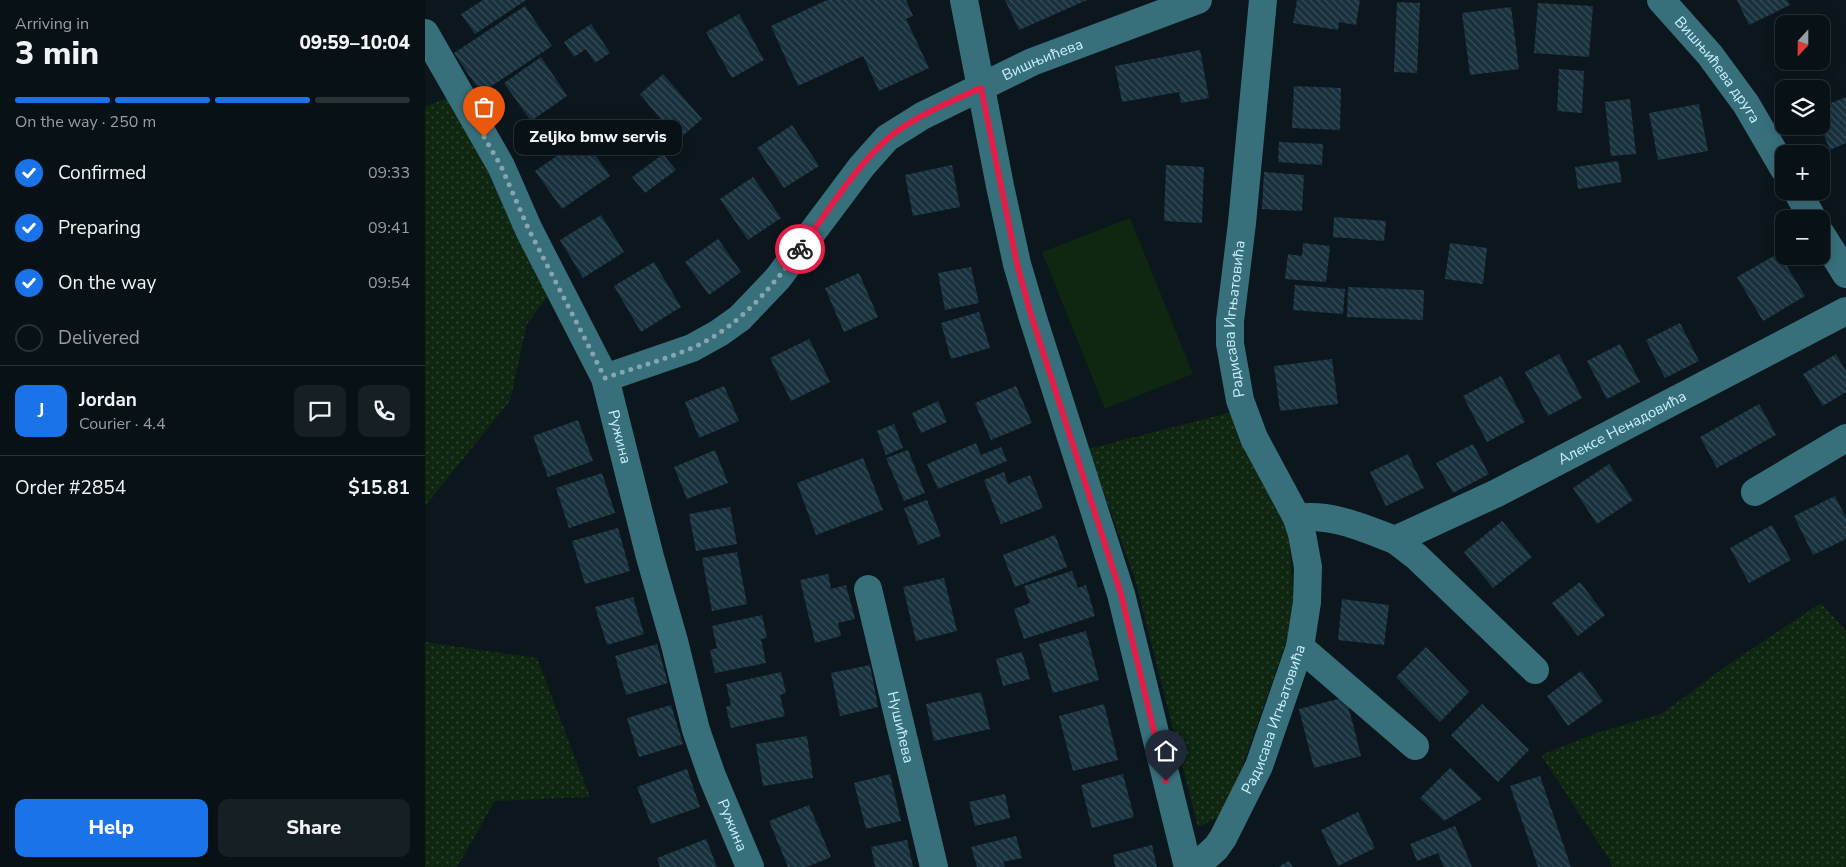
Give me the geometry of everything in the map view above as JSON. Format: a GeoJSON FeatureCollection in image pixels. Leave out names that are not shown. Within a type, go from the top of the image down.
{"type":"FeatureCollection","features":[{"type":"Feature","properties":{"kind":"street"},"geometry":{"type":"LineString","coordinates":[[964,0],[1017,264],[1031,315],[1121,594],[1188,867]]}},
{"type":"Feature","properties":{"kind":"street","name":"Вишњићева"},"geometry":{"type":"LineString","coordinates":[[605,378],[692,348],[719,333],[740,318],[778,278],[862,166],[887,138],[922,116],[1032,62],[1199,0]]}},
{"type":"Feature","properties":{"kind":"street","name":"Радисава Игњатовића"},"geometry":{"type":"LineString","coordinates":[[1195,867],[1217,848],[1259,766],[1300,647],[1307,602],[1308,567],[1297,518],[1254,438],[1240,400],[1230,344],[1230,321],[1242,223],[1263,0]]}},
{"type":"Feature","properties":{"kind":"street","name":"Вишњићева друга"},"geometry":{"type":"LineString","coordinates":[[1661,0],[1710,55],[1747,104],[1775,153]]}},
{"type":"Feature","properties":{"kind":"street","name":"Ружина"},"geometry":{"type":"LineString","coordinates":[[425,33],[501,166],[529,230],[605,378],[696,730],[722,801],[750,867]]}},
{"type":"Feature","properties":{"kind":"street","name":"Алексе Ненадовића"},"geometry":{"type":"LineString","coordinates":[[1395,540],[1497,493],[1846,311]]}},
{"type":"Feature","properties":{"kind":"street"},"geometry":{"type":"LineString","coordinates":[[1755,492],[1846,438]]}},
{"type":"Feature","properties":{"kind":"street"},"geometry":{"type":"LineString","coordinates":[[1297,518],[1313,515],[1326,517],[1395,540],[1417,557],[1535,670]]}},
{"type":"Feature","properties":{"kind":"street","name":"Нушићева"},"geometry":{"type":"LineString","coordinates":[[869,589],[934,867]]}},
{"type":"Feature","properties":{"kind":"street"},"geometry":{"type":"LineString","coordinates":[[1300,647],[1415,746]]}},
{"type":"Feature","properties":{"kind":"green space"},"geometry":{"type":"Polygon","coordinates":[[[458,93],[557,284],[527,324],[510,401],[425,506],[425,107],[458,93]]]}},
{"type":"Feature","properties":{"kind":"green space"},"geometry":{"type":"Polygon","coordinates":[[[1130,218],[1193,374],[1105,409],[1042,252],[1130,218]]]}},
{"type":"Feature","properties":{"kind":"green space"},"geometry":{"type":"Polygon","coordinates":[[[1232,412],[1284,521],[1290,543],[1293,602],[1287,640],[1226,813],[1198,827],[1135,579],[1088,449],[1232,412]]]}},
{"type":"Feature","properties":{"kind":"green space"},"geometry":{"type":"Polygon","coordinates":[[[1821,603],[1846,631],[1846,867],[1612,867],[1609,859],[1541,755],[1599,732],[1661,714],[1729,664],[1821,603]]]}},
{"type":"Feature","properties":{"kind":"green space"},"geometry":{"type":"Polygon","coordinates":[[[425,642],[537,658],[590,797],[495,801],[457,867],[425,867],[425,642]]]}},
{"type":"Feature","properties":{"kind":"building"},"geometry":{"type":"Polygon","coordinates":[[[483,0],[526,0],[475,34],[461,14],[483,0]]]}},
{"type":"Feature","properties":{"kind":"building"},"geometry":{"type":"Polygon","coordinates":[[[827,0],[906,0],[913,16],[906,19],[929,68],[879,91],[863,56],[798,86],[771,26],[827,0]]]}},
{"type":"Feature","properties":{"kind":"building"},"geometry":{"type":"Polygon","coordinates":[[[1005,0],[1087,0],[1019,30],[1005,0]]]}},
{"type":"Feature","properties":{"kind":"building"},"geometry":{"type":"Polygon","coordinates":[[[1297,0],[1360,0],[1356,25],[1339,22],[1338,30],[1293,23],[1297,0]]]}},
{"type":"Feature","properties":{"kind":"building"},"geometry":{"type":"Polygon","coordinates":[[[1737,0],[1787,0],[1790,5],[1749,25],[1737,0]]]}},
{"type":"Feature","properties":{"kind":"building"},"geometry":{"type":"Polygon","coordinates":[[[1397,2],[1420,3],[1417,73],[1394,72],[1397,2]]]}},
{"type":"Feature","properties":{"kind":"building"},"geometry":{"type":"Polygon","coordinates":[[[1538,3],[1593,6],[1589,57],[1534,53],[1538,3]]]}},
{"type":"Feature","properties":{"kind":"building"},"geometry":{"type":"Polygon","coordinates":[[[525,6],[552,46],[481,93],[454,53],[525,6]]]}},
{"type":"Feature","properties":{"kind":"building"},"geometry":{"type":"Polygon","coordinates":[[[1511,7],[1519,69],[1470,75],[1462,13],[1511,7]]]}},
{"type":"Feature","properties":{"kind":"building"},"geometry":{"type":"Polygon","coordinates":[[[739,14],[764,60],[732,78],[706,32],[739,14]]]}},
{"type":"Feature","properties":{"kind":"building"},"geometry":{"type":"Polygon","coordinates":[[[591,24],[610,53],[595,63],[586,49],[574,57],[564,42],[591,24]]]}},
{"type":"Feature","properties":{"kind":"building"},"geometry":{"type":"Polygon","coordinates":[[[1200,50],[1209,98],[1181,103],[1179,92],[1122,102],[1115,66],[1200,50]]]}},
{"type":"Feature","properties":{"kind":"building"},"geometry":{"type":"Polygon","coordinates":[[[541,57],[567,96],[531,121],[504,83],[541,57]]]}},
{"type":"Feature","properties":{"kind":"building"},"geometry":{"type":"Polygon","coordinates":[[[1559,69],[1584,71],[1582,113],[1557,111],[1559,69]]]}},
{"type":"Feature","properties":{"kind":"building"},"geometry":{"type":"Polygon","coordinates":[[[663,74],[702,119],[678,140],[640,94],[663,74]]]}},
{"type":"Feature","properties":{"kind":"building"},"geometry":{"type":"Polygon","coordinates":[[[1294,86],[1341,88],[1340,130],[1292,128],[1294,86]]]}},
{"type":"Feature","properties":{"kind":"building"},"geometry":{"type":"Polygon","coordinates":[[[1846,97],[1846,143],[1830,150],[1830,145],[1828,145],[1824,135],[1830,135],[1830,103],[1846,97]]]}},
{"type":"Feature","properties":{"kind":"building"},"geometry":{"type":"Polygon","coordinates":[[[1630,99],[1636,154],[1611,156],[1605,102],[1630,99]]]}},
{"type":"Feature","properties":{"kind":"building"},"geometry":{"type":"Polygon","coordinates":[[[1699,104],[1708,151],[1658,160],[1649,113],[1699,104]]]}},
{"type":"Feature","properties":{"kind":"building"},"geometry":{"type":"Polygon","coordinates":[[[792,125],[819,166],[784,188],[757,148],[792,125]]]}},
{"type":"Feature","properties":{"kind":"building"},"geometry":{"type":"Polygon","coordinates":[[[583,138],[610,176],[562,209],[535,171],[583,138]]]}},
{"type":"Feature","properties":{"kind":"building"},"geometry":{"type":"Polygon","coordinates":[[[1279,142],[1323,144],[1322,165],[1278,162],[1279,142]]]}},
{"type":"Feature","properties":{"kind":"building"},"geometry":{"type":"Polygon","coordinates":[[[663,154],[676,170],[645,193],[632,177],[663,154]]]}},
{"type":"Feature","properties":{"kind":"building"},"geometry":{"type":"Polygon","coordinates":[[[1618,161],[1622,182],[1578,189],[1575,167],[1618,161]]]}},
{"type":"Feature","properties":{"kind":"building"},"geometry":{"type":"Polygon","coordinates":[[[952,165],[960,207],[913,216],[905,175],[952,165]]]}},
{"type":"Feature","properties":{"kind":"building"},"geometry":{"type":"Polygon","coordinates":[[[1166,165],[1204,167],[1202,223],[1164,221],[1166,165]]]}},
{"type":"Feature","properties":{"kind":"building"},"geometry":{"type":"Polygon","coordinates":[[[1264,172],[1304,175],[1302,211],[1262,209],[1264,172]]]}},
{"type":"Feature","properties":{"kind":"building"},"geometry":{"type":"Polygon","coordinates":[[[753,177],[781,218],[748,240],[720,199],[753,177]]]}},
{"type":"Feature","properties":{"kind":"building"},"geometry":{"type":"Polygon","coordinates":[[[601,215],[624,252],[583,278],[560,240],[601,215]]]}},
{"type":"Feature","properties":{"kind":"building"},"geometry":{"type":"Polygon","coordinates":[[[1334,217],[1386,221],[1384,241],[1333,237],[1334,217]]]}},
{"type":"Feature","properties":{"kind":"building"},"geometry":{"type":"Polygon","coordinates":[[[718,239],[741,272],[709,295],[685,262],[718,239]]]}},
{"type":"Feature","properties":{"kind":"building"},"geometry":{"type":"Polygon","coordinates":[[[1303,243],[1330,246],[1326,282],[1285,279],[1288,254],[1302,256],[1303,243]]]}},
{"type":"Feature","properties":{"kind":"building"},"geometry":{"type":"Polygon","coordinates":[[[1450,243],[1487,248],[1483,284],[1445,279],[1450,243]]]}},
{"type":"Feature","properties":{"kind":"building"},"geometry":{"type":"Polygon","coordinates":[[[1775,255],[1775,265],[1786,265],[1805,296],[1763,321],[1737,277],[1775,255]]]}},
{"type":"Feature","properties":{"kind":"building"},"geometry":{"type":"Polygon","coordinates":[[[654,262],[681,307],[641,332],[614,286],[654,262]]]}},
{"type":"Feature","properties":{"kind":"building"},"geometry":{"type":"Polygon","coordinates":[[[971,267],[979,303],[945,310],[938,273],[971,267]]]}},
{"type":"Feature","properties":{"kind":"building"},"geometry":{"type":"Polygon","coordinates":[[[859,273],[878,317],[844,332],[825,288],[859,273]]]}},
{"type":"Feature","properties":{"kind":"building"},"geometry":{"type":"Polygon","coordinates":[[[1295,285],[1345,289],[1343,314],[1293,310],[1295,285]]]}},
{"type":"Feature","properties":{"kind":"building"},"geometry":{"type":"Polygon","coordinates":[[[1348,287],[1424,290],[1423,320],[1347,317],[1348,287]]]}},
{"type":"Feature","properties":{"kind":"building"},"geometry":{"type":"Polygon","coordinates":[[[979,312],[990,348],[951,359],[941,323],[979,312]]]}},
{"type":"Feature","properties":{"kind":"building"},"geometry":{"type":"Polygon","coordinates":[[[1680,323],[1699,361],[1665,378],[1646,340],[1680,323]]]}},
{"type":"Feature","properties":{"kind":"building"},"geometry":{"type":"Polygon","coordinates":[[[809,339],[830,382],[791,401],[770,358],[809,339]]]}},
{"type":"Feature","properties":{"kind":"building"},"geometry":{"type":"Polygon","coordinates":[[[1620,344],[1640,382],[1607,399],[1587,361],[1620,344]]]}},
{"type":"Feature","properties":{"kind":"building"},"geometry":{"type":"Polygon","coordinates":[[[1559,354],[1582,398],[1548,416],[1525,372],[1559,354]]]}},
{"type":"Feature","properties":{"kind":"building"},"geometry":{"type":"Polygon","coordinates":[[[1836,354],[1846,371],[1846,392],[1823,406],[1803,374],[1836,354]]]}},
{"type":"Feature","properties":{"kind":"building"},"geometry":{"type":"Polygon","coordinates":[[[1332,359],[1338,404],[1280,411],[1274,366],[1332,359]]]}},
{"type":"Feature","properties":{"kind":"building"},"geometry":{"type":"Polygon","coordinates":[[[1501,376],[1525,422],[1487,442],[1463,396],[1501,376]]]}},
{"type":"Feature","properties":{"kind":"building"},"geometry":{"type":"Polygon","coordinates":[[[724,386],[739,421],[699,438],[685,402],[724,386]]]}},
{"type":"Feature","properties":{"kind":"building"},"geometry":{"type":"Polygon","coordinates":[[[1016,386],[1032,423],[991,440],[975,403],[1016,386]]]}},
{"type":"Feature","properties":{"kind":"building"},"geometry":{"type":"Polygon","coordinates":[[[938,401],[947,422],[921,433],[912,413],[938,401]]]}},
{"type":"Feature","properties":{"kind":"building"},"geometry":{"type":"Polygon","coordinates":[[[1759,404],[1776,435],[1717,468],[1700,437],[1759,404]]]}},
{"type":"Feature","properties":{"kind":"building"},"geometry":{"type":"Polygon","coordinates":[[[578,420],[593,461],[548,477],[533,436],[578,420]]]}},
{"type":"Feature","properties":{"kind":"building"},"geometry":{"type":"Polygon","coordinates":[[[894,424],[903,448],[886,455],[877,431],[894,424]]]}},
{"type":"Feature","properties":{"kind":"building"},"geometry":{"type":"Polygon","coordinates":[[[976,443],[981,455],[1001,447],[1007,461],[938,489],[927,464],[976,443]]]}},
{"type":"Feature","properties":{"kind":"building"},"geometry":{"type":"Polygon","coordinates":[[[1473,444],[1489,474],[1453,493],[1436,463],[1473,444]]]}},
{"type":"Feature","properties":{"kind":"building"},"geometry":{"type":"Polygon","coordinates":[[[715,450],[728,483],[687,499],[674,467],[715,450]]]}},
{"type":"Feature","properties":{"kind":"building"},"geometry":{"type":"Polygon","coordinates":[[[908,450],[925,493],[904,501],[886,458],[908,450]]]}},
{"type":"Feature","properties":{"kind":"building"},"geometry":{"type":"Polygon","coordinates":[[[1408,454],[1424,488],[1386,506],[1370,472],[1408,454]]]}},
{"type":"Feature","properties":{"kind":"building"},"geometry":{"type":"Polygon","coordinates":[[[863,458],[883,510],[816,535],[797,483],[863,458]]]}},
{"type":"Feature","properties":{"kind":"building"},"geometry":{"type":"Polygon","coordinates":[[[1609,464],[1633,500],[1597,524],[1573,488],[1609,464]]]}},
{"type":"Feature","properties":{"kind":"building"},"geometry":{"type":"Polygon","coordinates":[[[1004,472],[1008,484],[1030,475],[1043,508],[1001,524],[984,480],[1004,472]]]}},
{"type":"Feature","properties":{"kind":"building"},"geometry":{"type":"Polygon","coordinates":[[[602,473],[615,513],[569,528],[556,488],[602,473]]]}},
{"type":"Feature","properties":{"kind":"building"},"geometry":{"type":"Polygon","coordinates":[[[1835,496],[1846,518],[1846,539],[1813,555],[1794,516],[1835,496]]]}},
{"type":"Feature","properties":{"kind":"building"},"geometry":{"type":"Polygon","coordinates":[[[927,500],[941,536],[918,545],[904,508],[927,500]]]}},
{"type":"Feature","properties":{"kind":"building"},"geometry":{"type":"Polygon","coordinates":[[[730,507],[737,544],[696,551],[689,514],[730,507]]]}},
{"type":"Feature","properties":{"kind":"building"},"geometry":{"type":"Polygon","coordinates":[[[1502,521],[1532,557],[1493,588],[1464,552],[1502,521]]]}},
{"type":"Feature","properties":{"kind":"building"},"geometry":{"type":"Polygon","coordinates":[[[1772,525],[1791,560],[1749,583],[1730,548],[1772,525]]]}},
{"type":"Feature","properties":{"kind":"building"},"geometry":{"type":"Polygon","coordinates":[[[618,528],[630,571],[585,584],[572,541],[618,528]]]}},
{"type":"Feature","properties":{"kind":"building"},"geometry":{"type":"Polygon","coordinates":[[[1055,535],[1067,567],[1015,587],[1003,555],[1055,535]]]}},
{"type":"Feature","properties":{"kind":"building"},"geometry":{"type":"Polygon","coordinates":[[[737,552],[747,604],[712,611],[702,558],[737,552]]]}},
{"type":"Feature","properties":{"kind":"building"},"geometry":{"type":"Polygon","coordinates":[[[1072,571],[1078,588],[1086,585],[1095,616],[1024,639],[1014,609],[1030,603],[1024,586],[1072,571]]]}},
{"type":"Feature","properties":{"kind":"building"},"geometry":{"type":"Polygon","coordinates":[[[828,574],[831,589],[846,585],[855,619],[838,623],[841,636],[815,643],[800,580],[828,574]]]}},
{"type":"Feature","properties":{"kind":"building"},"geometry":{"type":"Polygon","coordinates":[[[944,578],[957,631],[916,641],[903,587],[944,578]]]}},
{"type":"Feature","properties":{"kind":"building"},"geometry":{"type":"Polygon","coordinates":[[[1580,582],[1605,615],[1578,636],[1552,603],[1580,582]]]}},
{"type":"Feature","properties":{"kind":"building"},"geometry":{"type":"Polygon","coordinates":[[[633,597],[644,634],[607,645],[595,607],[633,597]]]}},
{"type":"Feature","properties":{"kind":"building"},"geometry":{"type":"Polygon","coordinates":[[[1342,599],[1389,605],[1384,645],[1338,640],[1342,599]]]}},
{"type":"Feature","properties":{"kind":"building"},"geometry":{"type":"Polygon","coordinates":[[[762,615],[767,638],[761,639],[766,663],[715,673],[710,650],[717,648],[712,626],[762,615]]]}},
{"type":"Feature","properties":{"kind":"building"},"geometry":{"type":"Polygon","coordinates":[[[1086,631],[1099,680],[1053,693],[1039,644],[1086,631]]]}},
{"type":"Feature","properties":{"kind":"building"},"geometry":{"type":"Polygon","coordinates":[[[657,644],[668,683],[626,695],[615,656],[657,644]]]}},
{"type":"Feature","properties":{"kind":"building"},"geometry":{"type":"Polygon","coordinates":[[[1426,647],[1469,692],[1440,722],[1396,677],[1426,647]]]}},
{"type":"Feature","properties":{"kind":"building"},"geometry":{"type":"Polygon","coordinates":[[[1022,652],[1030,679],[1003,686],[996,659],[1022,652]]]}},
{"type":"Feature","properties":{"kind":"building"},"geometry":{"type":"Polygon","coordinates":[[[870,665],[878,707],[840,716],[831,673],[870,665]]]}},
{"type":"Feature","properties":{"kind":"building"},"geometry":{"type":"Polygon","coordinates":[[[1581,671],[1603,701],[1568,726],[1547,696],[1581,671]]]}},
{"type":"Feature","properties":{"kind":"building"},"geometry":{"type":"Polygon","coordinates":[[[781,672],[786,693],[780,695],[785,716],[731,728],[726,707],[731,705],[726,684],[781,672]]]}},
{"type":"Feature","properties":{"kind":"building"},"geometry":{"type":"Polygon","coordinates":[[[981,692],[990,729],[934,741],[926,704],[981,692]]]}},
{"type":"Feature","properties":{"kind":"building"},"geometry":{"type":"Polygon","coordinates":[[[1346,697],[1361,756],[1314,768],[1299,709],[1346,697]]]}},
{"type":"Feature","properties":{"kind":"building"},"geometry":{"type":"Polygon","coordinates":[[[1104,704],[1118,760],[1073,771],[1059,716],[1104,704]]]}},
{"type":"Feature","properties":{"kind":"building"},"geometry":{"type":"Polygon","coordinates":[[[1482,704],[1529,750],[1498,782],[1451,735],[1482,704]]]}},
{"type":"Feature","properties":{"kind":"building"},"geometry":{"type":"Polygon","coordinates":[[[671,705],[683,744],[639,757],[627,718],[671,705]]]}},
{"type":"Feature","properties":{"kind":"building"},"geometry":{"type":"Polygon","coordinates":[[[807,736],[813,778],[763,786],[756,744],[807,736]]]}},
{"type":"Feature","properties":{"kind":"building"},"geometry":{"type":"Polygon","coordinates":[[[1450,768],[1482,799],[1444,821],[1420,798],[1450,768]]]}},
{"type":"Feature","properties":{"kind":"building"},"geometry":{"type":"Polygon","coordinates":[[[687,769],[700,807],[651,824],[637,787],[687,769]]]}},
{"type":"Feature","properties":{"kind":"building"},"geometry":{"type":"Polygon","coordinates":[[[890,774],[901,821],[866,829],[854,783],[890,774]]]}},
{"type":"Feature","properties":{"kind":"building"},"geometry":{"type":"Polygon","coordinates":[[[1123,774],[1134,817],[1092,828],[1081,785],[1123,774]]]}},
{"type":"Feature","properties":{"kind":"building"},"geometry":{"type":"Polygon","coordinates":[[[1540,776],[1571,867],[1538,867],[1510,786],[1540,776]]]}},
{"type":"Feature","properties":{"kind":"building"},"geometry":{"type":"Polygon","coordinates":[[[1005,794],[1010,818],[975,826],[969,802],[1005,794]]]}},
{"type":"Feature","properties":{"kind":"building"},"geometry":{"type":"Polygon","coordinates":[[[809,805],[831,857],[807,867],[788,867],[769,821],[809,805]]]}},
{"type":"Feature","properties":{"kind":"building"},"geometry":{"type":"Polygon","coordinates":[[[1358,812],[1375,848],[1338,866],[1321,830],[1358,812]]]}},
{"type":"Feature","properties":{"kind":"building"},"geometry":{"type":"Polygon","coordinates":[[[1455,826],[1472,867],[1444,867],[1438,853],[1417,861],[1410,844],[1455,826]]]}},
{"type":"Feature","properties":{"kind":"building"},"geometry":{"type":"Polygon","coordinates":[[[1016,836],[1022,858],[1003,862],[1005,867],[977,867],[971,847],[1016,836]]]}},
{"type":"Feature","properties":{"kind":"building"},"geometry":{"type":"Polygon","coordinates":[[[706,839],[717,867],[660,867],[657,858],[706,839]]]}},
{"type":"Feature","properties":{"kind":"building"},"geometry":{"type":"Polygon","coordinates":[[[907,840],[913,867],[875,867],[871,847],[907,840]]]}},
{"type":"Feature","properties":{"kind":"building"},"geometry":{"type":"Polygon","coordinates":[[[1152,845],[1157,867],[1115,867],[1113,855],[1152,845]]]}},
{"type":"Feature","properties":{"kind":"building"},"geometry":{"type":"Polygon","coordinates":[[[1289,861],[1293,867],[1278,867],[1289,861]]]}},
{"type":"Feature","properties":{"kind":"way so far"},"geometry":{"type":"LineString","coordinates":[[484,137],[501,166],[529,230],[605,378],[692,348],[719,333],[740,318],[778,278],[800,249]]}},
{"type":"Feature","properties":{"kind":"place","name":"Zeljko bmw servis"},"geometry":{"type":"Point","coordinates":[484,137]}},
{"type":"Feature","properties":{"kind":"route"},"geometry":{"type":"LineString","coordinates":[[800,249],[825,213],[887,138],[922,116],[981,88],[1017,264],[1031,315],[1073,440],[1121,594],[1166,781]]}}]}
